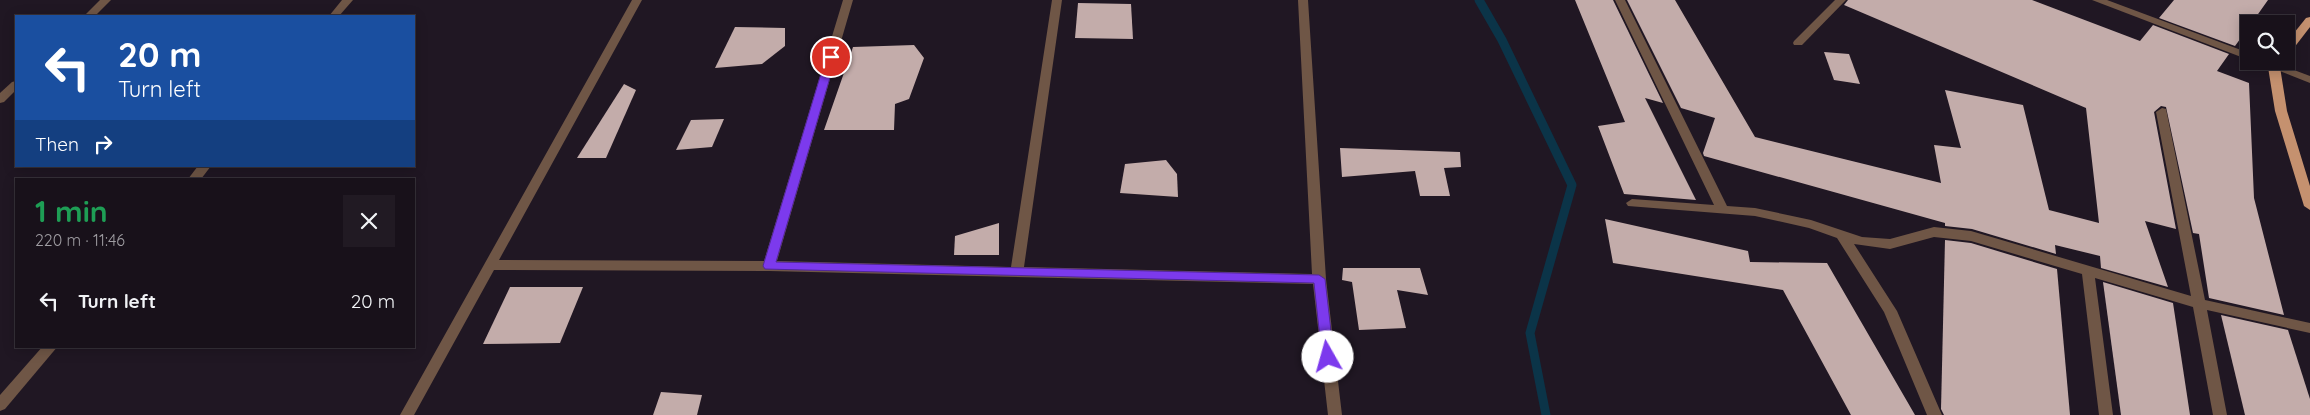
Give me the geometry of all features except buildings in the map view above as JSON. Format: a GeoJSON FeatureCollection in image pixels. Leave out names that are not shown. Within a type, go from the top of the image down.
{"type":"FeatureCollection","features":[{"type":"Feature","properties":{"kind":"main road"},"geometry":{"type":"LineString","coordinates":[[2295,40],[2310,20]]}},
{"type":"Feature","properties":{"kind":"main road"},"geometry":{"type":"LineString","coordinates":[[2278,70],[2281,111],[2310,206]]}},
{"type":"Feature","properties":{"kind":"street"},"geometry":{"type":"LineString","coordinates":[[90,15],[106,0]]}},
{"type":"Feature","properties":{"kind":"street"},"geometry":{"type":"LineString","coordinates":[[335,15],[348,0]]}},
{"type":"Feature","properties":{"kind":"street"},"geometry":{"type":"LineString","coordinates":[[407,415],[637,0]]}},
{"type":"Feature","properties":{"kind":"street"},"geometry":{"type":"LineString","coordinates":[[769,266],[848,0]]}},
{"type":"Feature","properties":{"kind":"street"},"geometry":{"type":"LineString","coordinates":[[1017,272],[1057,0]]}},
{"type":"Feature","properties":{"kind":"street"},"geometry":{"type":"LineString","coordinates":[[1303,0],[1319,279],[1335,415]]}},
{"type":"Feature","properties":{"kind":"street"},"geometry":{"type":"LineString","coordinates":[[1620,0],[1723,210]]}},
{"type":"Feature","properties":{"kind":"street"},"geometry":{"type":"LineString","coordinates":[[1798,43],[1842,0]]}},
{"type":"Feature","properties":{"kind":"street"},"geometry":{"type":"LineString","coordinates":[[2097,0],[2240,55]]}},
{"type":"Feature","properties":{"kind":"street"},"geometry":{"type":"LineString","coordinates":[[2289,70],[2310,80]]}},
{"type":"Feature","properties":{"kind":"street"},"geometry":{"type":"LineString","coordinates":[[0,99],[15,85]]}},
{"type":"Feature","properties":{"kind":"street"},"geometry":{"type":"LineString","coordinates":[[2162,112],[2197,303],[2220,415]]}},
{"type":"Feature","properties":{"kind":"street"},"geometry":{"type":"LineString","coordinates":[[195,178],[204,167]]}},
{"type":"Feature","properties":{"kind":"street"},"geometry":{"type":"LineString","coordinates":[[1632,202],[1765,214],[1811,224],[1861,242],[1890,244],[1934,232],[1971,236],[2197,303],[2310,328]]}},
{"type":"Feature","properties":{"kind":"street"},"geometry":{"type":"LineString","coordinates":[[1840,234],[1890,311],[1929,405],[1935,415]]}},
{"type":"Feature","properties":{"kind":"street"},"geometry":{"type":"LineString","coordinates":[[490,265],[769,266],[1319,279]]}},
{"type":"Feature","properties":{"kind":"street"},"geometry":{"type":"LineString","coordinates":[[2088,271],[2106,415]]}},
{"type":"Feature","properties":{"kind":"street"},"geometry":{"type":"LineString","coordinates":[[0,405],[48,348]]}},
{"type":"Feature","properties":{"kind":"waterway"},"geometry":{"type":"LineString","coordinates":[[1479,0],[1502,40],[1572,185],[1530,333],[1546,415]]}},
{"type":"Feature","properties":{"kind":"route"},"geometry":{"type":"LineString","coordinates":[[831,57],[769,266],[1319,279],[1328,357]]}}]}
